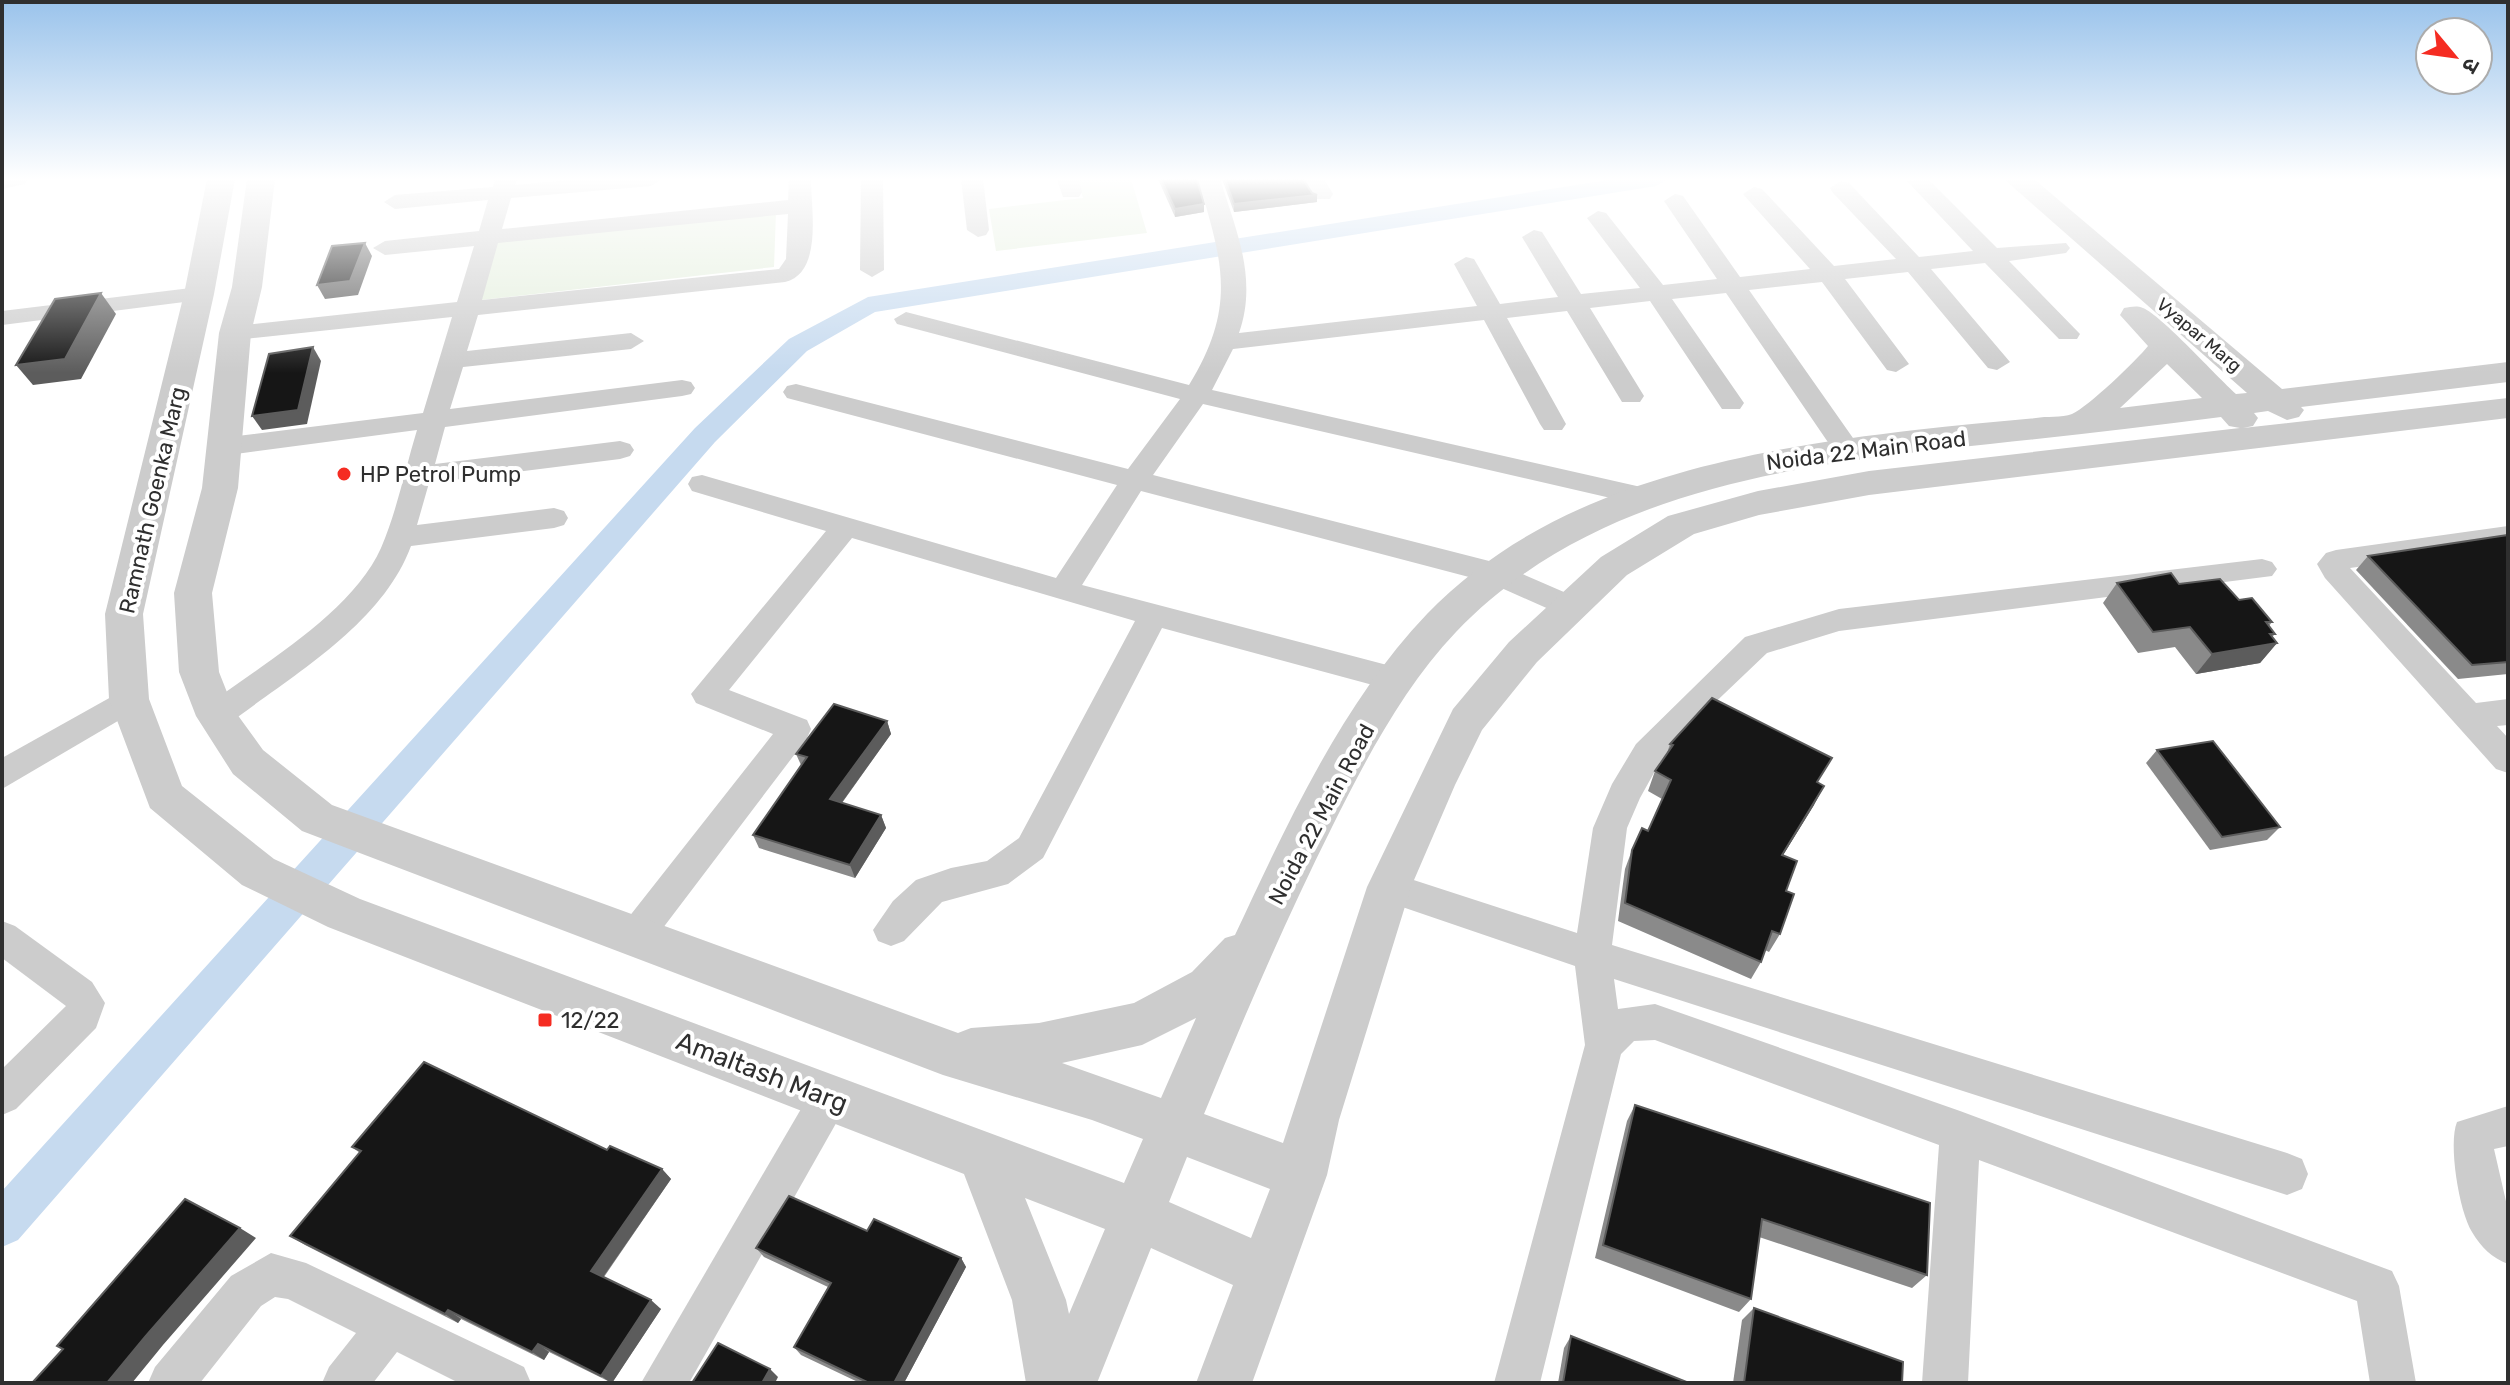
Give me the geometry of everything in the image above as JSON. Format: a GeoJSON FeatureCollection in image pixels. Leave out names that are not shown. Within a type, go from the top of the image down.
{"type":"FeatureCollection","features":[{"type":"Feature","properties":{"kind":"street","name":"Ramnath Goenka Marg"},"geometry":{"type":"LineString","coordinates":[[209,244],[124,614],[129,699],[165,796],[258,872]]}},
{"type":"Feature","properties":{"kind":"street"},"geometry":{"type":"LineString","coordinates":[[253,244],[247,287],[235,333],[221,447],[220,488],[193,593],[199,672],[216,716],[248,762],[317,818],[943,1052],[1092,1096],[1301,1175]]}},
{"type":"Feature","properties":{"kind":"street"},"geometry":{"type":"LineString","coordinates":[[385,248],[425,244]]}},
{"type":"Feature","properties":{"kind":"street"},"geometry":{"type":"LineString","coordinates":[[216,716],[330,630],[369,591],[395,550],[469,308],[484,244]]}},
{"type":"Feature","properties":{"kind":"street"},"geometry":{"type":"LineString","coordinates":[[235,333],[785,275],[795,268],[798,244]]}},
{"type":"Feature","properties":{"kind":"street"},"geometry":{"type":"LineString","coordinates":[[872,244],[872,270]]}},
{"type":"Feature","properties":{"kind":"street"},"geometry":{"type":"LineString","coordinates":[[1063,591],[1135,480],[1198,395],[1225,342],[1234,290],[1234,266],[1228,244]]}},
{"type":"Feature","properties":{"kind":"street"},"geometry":{"type":"LineString","coordinates":[[1538,244],[1631,396]]}},
{"type":"Feature","properties":{"kind":"street"},"geometry":{"type":"LineString","coordinates":[[1618,244],[1656,293],[1731,403]]}},
{"type":"Feature","properties":{"kind":"street"},"geometry":{"type":"LineString","coordinates":[[1706,244],[1846,448]]}},
{"type":"Feature","properties":{"kind":"street"},"geometry":{"type":"LineString","coordinates":[[1800,244],[1829,275],[1896,364]]}},
{"type":"Feature","properties":{"kind":"street"},"geometry":{"type":"LineString","coordinates":[[1894,244],[1997,362]]}},
{"type":"Feature","properties":{"kind":"street"},"geometry":{"type":"LineString","coordinates":[[1980,244],[2068,334]]}},
{"type":"Feature","properties":{"kind":"street","name":"Vyapar Marg"},"geometry":{"type":"LineString","coordinates":[[2054,244],[2167,343],[2258,434]]}},
{"type":"Feature","properties":{"kind":"street","name":"Vyapar Marg"},"geometry":{"type":"LineString","coordinates":[[2093,244],[2307,429]]}},
{"type":"Feature","properties":{"kind":"street"},"geometry":{"type":"LineString","coordinates":[[1225,342],[1493,310],[1737,287],[2058,248]]}},
{"type":"Feature","properties":{"kind":"street"},"geometry":{"type":"LineString","coordinates":[[1466,264],[1553,424]]}},
{"type":"Feature","properties":{"kind":"street"},"geometry":{"type":"LineString","coordinates":[[2,318],[199,294]]}},
{"type":"Feature","properties":{"kind":"street"},"geometry":{"type":"LineString","coordinates":[[906,319],[1198,395],[1641,496]]}},
{"type":"Feature","properties":{"kind":"street"},"geometry":{"type":"LineString","coordinates":[[453,360],[631,341]]}},
{"type":"Feature","properties":{"kind":"street"},"geometry":{"type":"LineString","coordinates":[[2082,423],[2150,365],[2167,343]]}},
{"type":"Feature","properties":{"kind":"street"},"geometry":{"type":"LineString","coordinates":[[2213,347],[2346,391]]}},
{"type":"Feature","properties":{"kind":"street","name":"Noida 22 Main Road"},"geometry":{"type":"LineString","coordinates":[[1069,1383],[1174,1126],[1257,936],[1338,773],[1395,679],[1466,598],[1537,545],[1641,496],[1736,467],[1846,448],[2508,372]]}},
{"type":"Feature","properties":{"kind":"street"},"geometry":{"type":"LineString","coordinates":[[221,447],[435,417],[682,388]]}},
{"type":"Feature","properties":{"kind":"street"},"geometry":{"type":"LineString","coordinates":[[796,392],[1497,574],[1569,607]]}},
{"type":"Feature","properties":{"kind":"street","name":"Noida 22 Main Road"},"geometry":{"type":"LineString","coordinates":[[1224,1383],[1301,1175],[1314,1120],[1389,887],[1467,720],[1523,652],[1614,566],[1681,525],[1758,503],[1869,483],[2258,434],[2508,408]]}},
{"type":"Feature","properties":{"kind":"street"},"geometry":{"type":"LineString","coordinates":[[417,475],[620,450]]}},
{"type":"Feature","properties":{"kind":"street"},"geometry":{"type":"LineString","coordinates":[[702,484],[1063,591],[1395,679]]}},
{"type":"Feature","properties":{"kind":"street"},"geometry":{"type":"LineString","coordinates":[[151,503],[220,488]]}},
{"type":"Feature","properties":{"kind":"street"},"geometry":{"type":"LineString","coordinates":[[399,537],[554,518]]}},
{"type":"Feature","properties":{"kind":"street"},"geometry":{"type":"LineString","coordinates":[[634,938],[795,729],[707,694],[845,527]]}},
{"type":"Feature","properties":{"kind":"street"},"geometry":{"type":"LineString","coordinates":[[2508,536],[2336,560],[2332,564],[2335,571],[2508,760]]}},
{"type":"Feature","properties":{"kind":"street"},"geometry":{"type":"LineString","coordinates":[[1517,1383],[1604,1045],[1592,955],[1610,828],[1624,794],[1648,753],[1692,705],[1756,645],[1839,620],[2262,569]]}},
{"type":"Feature","properties":{"kind":"street"},"geometry":{"type":"LineString","coordinates":[[891,930],[919,898],[935,888],[992,878],[1013,866],[1031,848],[1154,615]]}},
{"type":"Feature","properties":{"kind":"street"},"geometry":{"type":"LineString","coordinates":[[2,775],[129,699]]}},
{"type":"Feature","properties":{"kind":"street"},"geometry":{"type":"LineString","coordinates":[[2468,717],[2508,712]]}},
{"type":"Feature","properties":{"kind":"street","name":"Amaltash Marg"},"geometry":{"type":"LineString","coordinates":[[258,872],[344,913],[1138,1215],[1266,1272]]}},
{"type":"Feature","properties":{"kind":"street"},"geometry":{"type":"LineString","coordinates":[[1389,887],[1592,955],[2287,1174]]}},
{"type":"Feature","properties":{"kind":"street"},"geometry":{"type":"LineString","coordinates":[[943,1052],[1039,1046],[1142,1023],[1209,987],[1257,936]]}},
{"type":"Feature","properties":{"kind":"street"},"geometry":{"type":"LineString","coordinates":[[2,937],[79,994],[86,1003],[82,1016],[7,1082]]}},
{"type":"Feature","properties":{"kind":"street"},"geometry":{"type":"LineString","coordinates":[[1604,1045],[1625,1024],[1655,1022],[2377,1286],[2393,1383]]}},
{"type":"Feature","properties":{"kind":"street"},"geometry":{"type":"LineString","coordinates":[[664,1383],[829,1098]]}},
{"type":"Feature","properties":{"kind":"street"},"geometry":{"type":"LineString","coordinates":[[2508,1126],[2471,1136],[2486,1216],[2508,1243]]}},
{"type":"Feature","properties":{"kind":"street"},"geometry":{"type":"LineString","coordinates":[[1945,1383],[1960,1131]]}},
{"type":"Feature","properties":{"kind":"street"},"geometry":{"type":"LineString","coordinates":[[983,1156],[1039,1300],[1054,1383]]}},
{"type":"Feature","properties":{"kind":"street"},"geometry":{"type":"LineString","coordinates":[[171,1383],[246,1291],[271,1275],[291,1278],[508,1383]]}},
{"type":"Feature","properties":{"kind":"street"},"geometry":{"type":"LineString","coordinates":[[345,1383],[389,1326]]}},
{"type":"Feature","properties":{"kind":"green space"},"geometry":{"type":"Polygon","coordinates":[[[496,244],[775,244],[774,267],[481,300],[496,244]]]}},
{"type":"Feature","properties":{"kind":"green space"},"geometry":{"type":"Polygon","coordinates":[[[995,244],[1058,244],[996,251],[995,244]]]}},
{"type":"Feature","properties":{"kind":"building"},"geometry":{"type":"Polygon","coordinates":[[[365,244],[350,281],[317,285],[332,246],[365,244]]]}},
{"type":"Feature","properties":{"kind":"building"},"geometry":{"type":"Polygon","coordinates":[[[101,293],[65,359],[16,365],[55,299],[101,293]]]}},
{"type":"Feature","properties":{"kind":"building"},"geometry":{"type":"Polygon","coordinates":[[[313,347],[298,410],[252,416],[269,354],[313,347]]]}},
{"type":"Feature","properties":{"kind":"building"},"geometry":{"type":"Polygon","coordinates":[[[2508,535],[2508,662],[2472,665],[2368,556],[2508,535]]]}},
{"type":"Feature","properties":{"kind":"building"},"geometry":{"type":"Polygon","coordinates":[[[2171,573],[2179,584],[2220,579],[2239,600],[2252,598],[2272,622],[2266,622],[2275,634],[2270,634],[2277,643],[2212,654],[2190,627],[2153,632],[2117,583],[2171,573]]]}},
{"type":"Feature","properties":{"kind":"building"},"geometry":{"type":"Polygon","coordinates":[[[1712,698],[1832,758],[1817,782],[1824,786],[1782,855],[1797,861],[1786,891],[1794,894],[1780,934],[1772,931],[1761,962],[1625,903],[1632,850],[1642,828],[1648,831],[1671,780],[1655,771],[1673,745],[1670,744],[1712,698]]]}},
{"type":"Feature","properties":{"kind":"building"},"geometry":{"type":"Polygon","coordinates":[[[834,704],[887,721],[830,799],[881,815],[850,865],[753,835],[807,757],[796,754],[834,704]]]}},
{"type":"Feature","properties":{"kind":"building"},"geometry":{"type":"Polygon","coordinates":[[[2213,741],[2280,827],[2222,837],[2157,750],[2213,741]]]}},
{"type":"Feature","properties":{"kind":"building"},"geometry":{"type":"Polygon","coordinates":[[[424,1062],[607,1150],[610,1146],[662,1169],[591,1271],[651,1300],[601,1376],[538,1344],[532,1352],[448,1310],[445,1314],[290,1236],[361,1151],[352,1147],[424,1062]]]}},
{"type":"Feature","properties":{"kind":"building"},"geometry":{"type":"Polygon","coordinates":[[[1635,1105],[1930,1203],[1927,1275],[1762,1219],[1751,1299],[1603,1245],[1635,1105]]]}},
{"type":"Feature","properties":{"kind":"building"},"geometry":{"type":"Polygon","coordinates":[[[789,1196],[867,1231],[874,1219],[961,1258],[894,1383],[869,1383],[794,1347],[831,1283],[756,1248],[789,1196]]]}},
{"type":"Feature","properties":{"kind":"building"},"geometry":{"type":"Polygon","coordinates":[[[185,1199],[240,1228],[107,1383],[32,1383],[63,1349],[57,1346],[185,1199]]]}},
{"type":"Feature","properties":{"kind":"building"},"geometry":{"type":"Polygon","coordinates":[[[1754,1308],[1903,1362],[1902,1383],[1744,1383],[1754,1308]]]}},
{"type":"Feature","properties":{"kind":"building"},"geometry":{"type":"Polygon","coordinates":[[[1571,1336],[1689,1383],[1563,1383],[1571,1336]]]}},
{"type":"Feature","properties":{"kind":"building"},"geometry":{"type":"Polygon","coordinates":[[[718,1343],[770,1369],[762,1383],[692,1383],[718,1343]]]}},
{"type":"Feature","properties":{"kind":"waterway"},"geometry":{"type":"LineString","coordinates":[[2,1224],[705,435],[798,345],[868,305],[1252,244]]}},
{"type":"Feature","properties":{"kind":"place","name":"HP Petrol Pump"},"geometry":{"type":"Point","coordinates":[344,474]}},
{"type":"Feature","properties":{"kind":"place","name":"12/22"},"geometry":{"type":"Point","coordinates":[545,1020]}}]}
